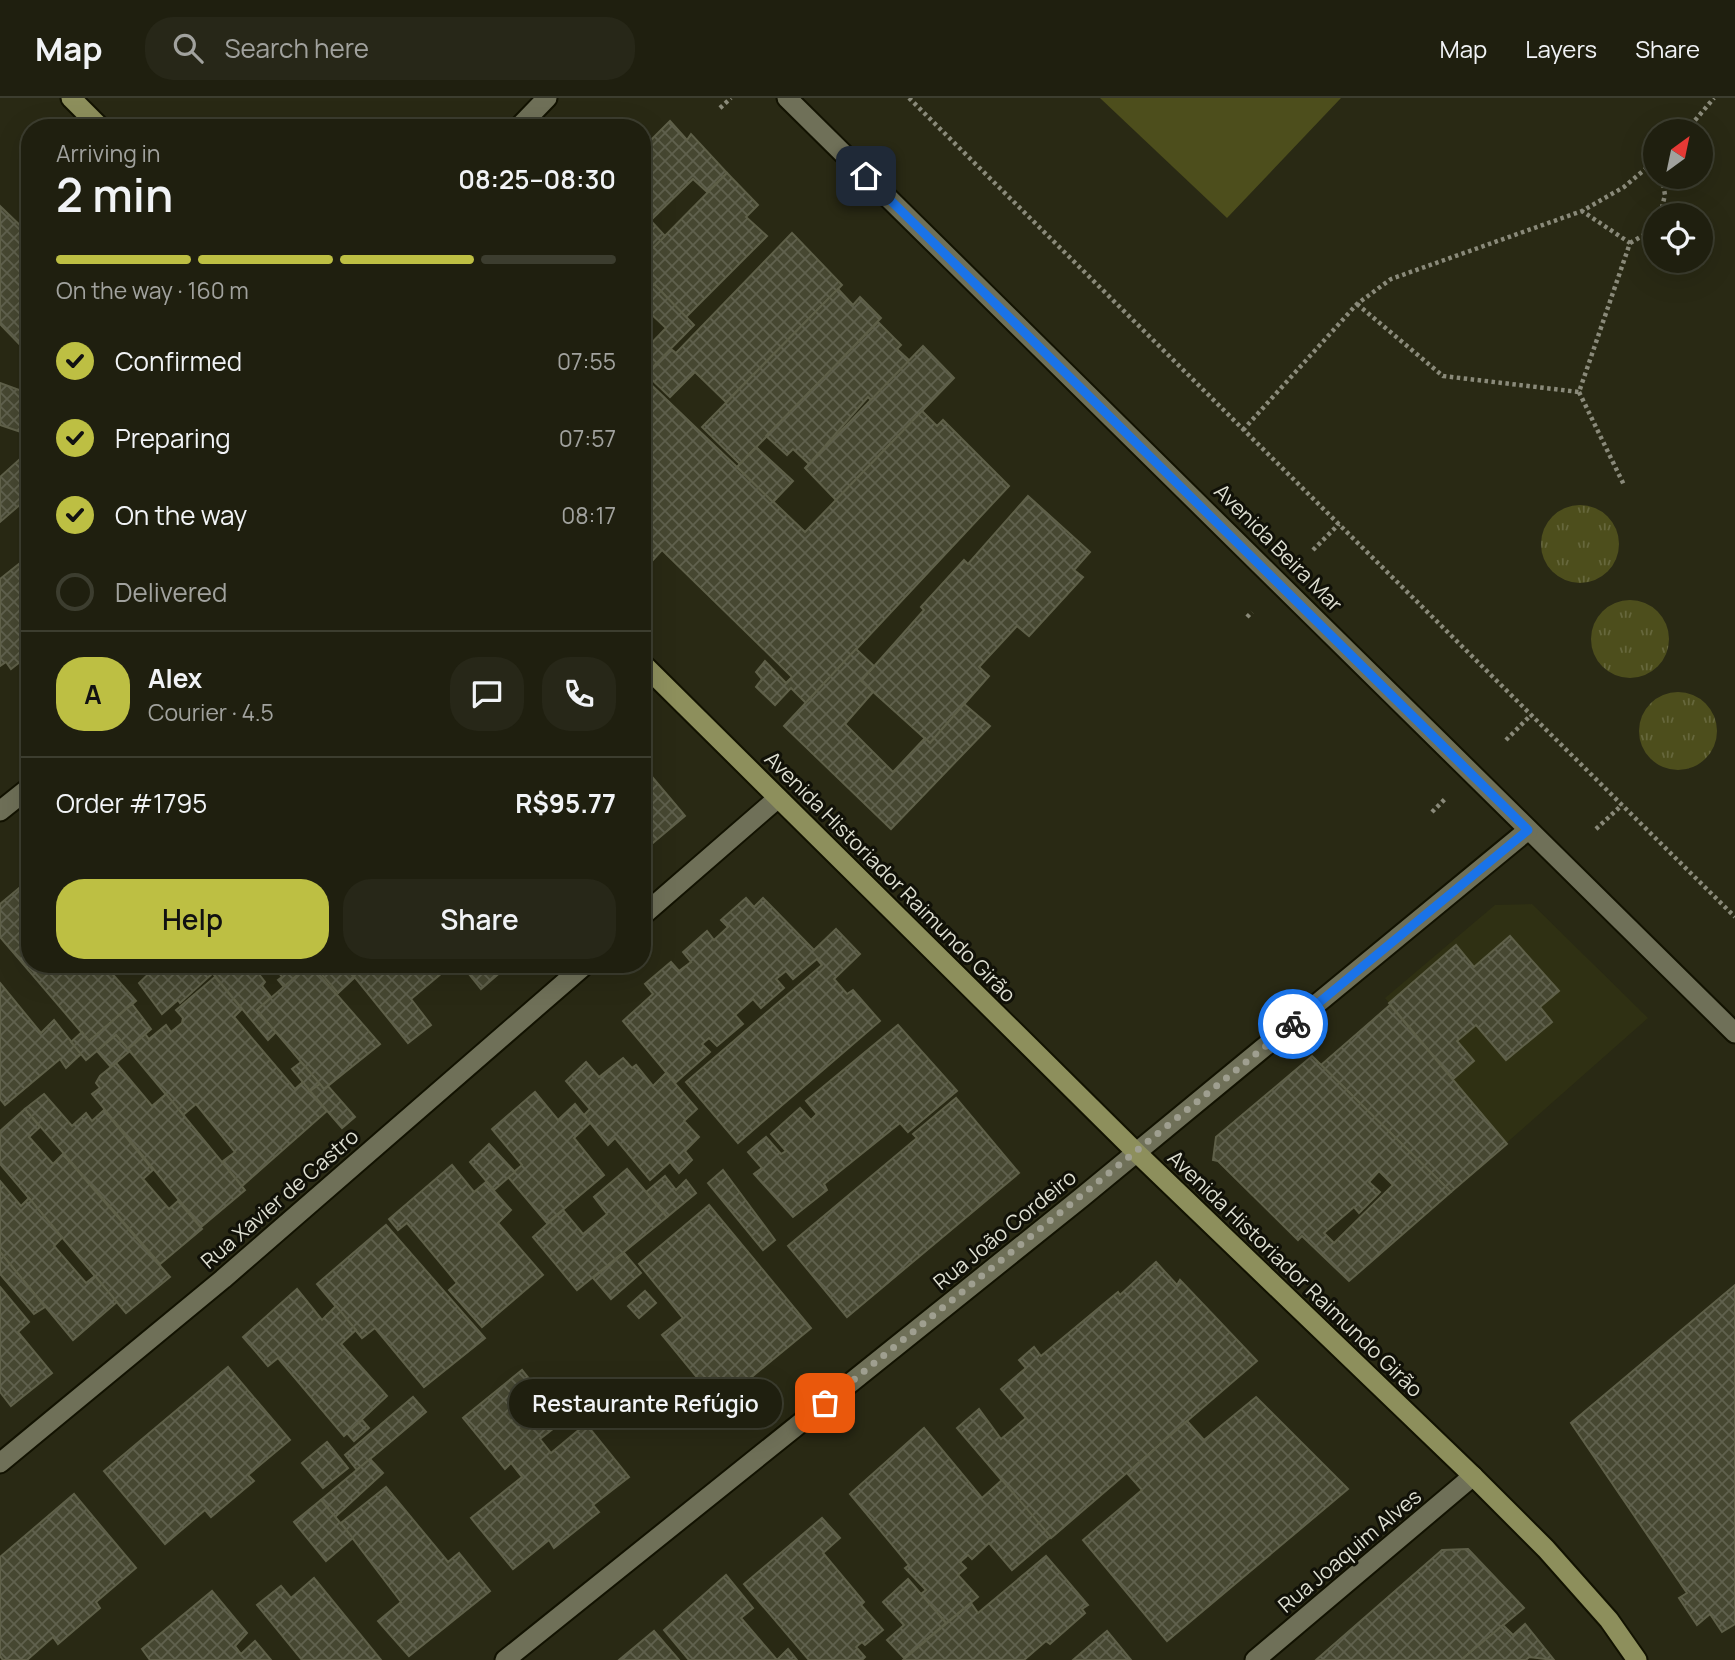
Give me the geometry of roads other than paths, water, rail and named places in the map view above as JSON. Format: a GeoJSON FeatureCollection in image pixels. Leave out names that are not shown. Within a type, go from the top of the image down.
{"type":"FeatureCollection","features":[{"type":"Feature","properties":{"kind":"main road"},"geometry":{"type":"LineString","coordinates":[[71,98],[92,119]]}},
{"type":"Feature","properties":{"kind":"main road","name":"Avenida Historiador Raimundo Girão"},"geometry":{"type":"LineString","coordinates":[[651,672],[1136,1152],[1546,1549],[1609,1620],[1637,1660]]}},
{"type":"Feature","properties":{"kind":"street"},"geometry":{"type":"LineString","coordinates":[[527,119],[547,98]]}},
{"type":"Feature","properties":{"kind":"street","name":"Avenida Beira Mar"},"geometry":{"type":"LineString","coordinates":[[787,98],[1735,1033]]}},
{"type":"Feature","properties":{"kind":"street"},"geometry":{"type":"LineString","coordinates":[[0,811],[21,794]]}},
{"type":"Feature","properties":{"kind":"street"},"geometry":{"type":"LineString","coordinates":[[651,908],[778,798]]}},
{"type":"Feature","properties":{"kind":"street","name":"Rua João Cordeiro"},"geometry":{"type":"LineString","coordinates":[[505,1660],[1136,1152],[1528,830]]}},
{"type":"Feature","properties":{"kind":"street","name":"Rua Xavier de Castro"},"geometry":{"type":"LineString","coordinates":[[0,1463],[233,1270],[576,973]]}},
{"type":"Feature","properties":{"kind":"street","name":"Rua Joaquim Alves"},"geometry":{"type":"LineString","coordinates":[[1255,1660],[1473,1476]]}},
{"type":"Feature","properties":{"kind":"place","name":"Restaurante Refúgio"},"geometry":{"type":"Point","coordinates":[825,1403]}}]}
